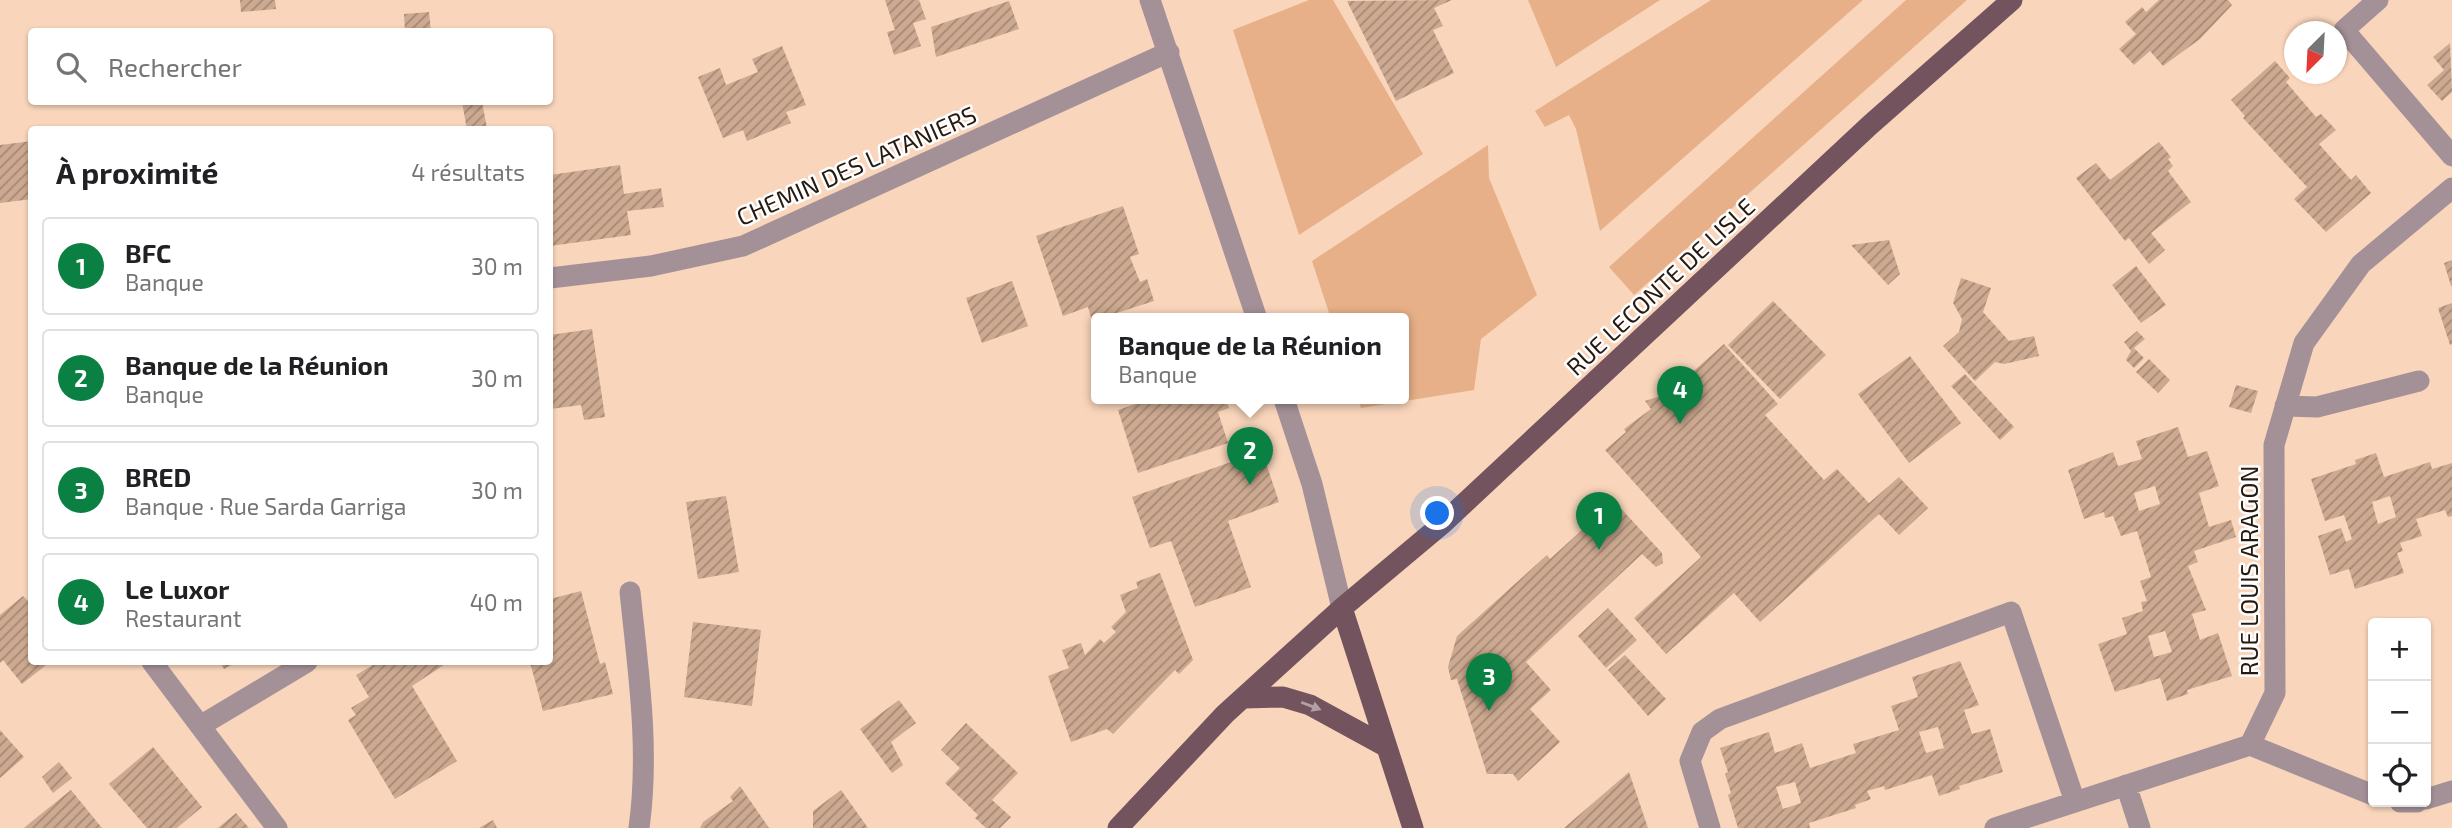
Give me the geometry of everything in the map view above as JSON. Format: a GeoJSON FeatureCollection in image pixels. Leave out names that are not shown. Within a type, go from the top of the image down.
{"type":"FeatureCollection","features":[{"type":"Feature","properties":{"kind":"main road","name":"RUE LECONTE DE LISLE"},"geometry":{"type":"LineString","coordinates":[[1244,698],[1342,608],[1441,525],[1870,125],[2012,0]]}},
{"type":"Feature","properties":{"kind":"main road"},"geometry":{"type":"LineString","coordinates":[[1342,608],[1413,828]]}},
{"type":"Feature","properties":{"kind":"main road"},"geometry":{"type":"LineString","coordinates":[[1118,828],[1225,714],[1244,698],[1283,697],[1310,705],[1385,746]]}},
{"type":"Feature","properties":{"kind":"street"},"geometry":{"type":"LineString","coordinates":[[1150,0],[1255,313]]}},
{"type":"Feature","properties":{"kind":"street"},"geometry":{"type":"LineString","coordinates":[[2378,0],[2344,30],[2452,156]]}},
{"type":"Feature","properties":{"kind":"street","name":"CHEMIN DES LATANIERS"},"geometry":{"type":"LineString","coordinates":[[553,278],[651,266],[743,246],[1169,52]]}},
{"type":"Feature","properties":{"kind":"street","name":"RUE LOUIS ARAGON"},"geometry":{"type":"LineString","coordinates":[[2250,746],[2275,693],[2274,445],[2304,343],[2361,264],[2452,188]]}},
{"type":"Feature","properties":{"kind":"street"},"geometry":{"type":"LineString","coordinates":[[2285,406],[2317,407],[2419,381]]}},
{"type":"Feature","properties":{"kind":"street"},"geometry":{"type":"LineString","coordinates":[[1286,404],[1312,484],[1342,608]]}},
{"type":"Feature","properties":{"kind":"street"},"geometry":{"type":"LineString","coordinates":[[630,592],[644,728],[643,800],[639,828]]}},
{"type":"Feature","properties":{"kind":"street"},"geometry":{"type":"LineString","coordinates":[[1710,828],[1690,761],[1702,732],[1720,719],[2011,611],[2075,802]]}},
{"type":"Feature","properties":{"kind":"street"},"geometry":{"type":"LineString","coordinates":[[154,665],[277,828]]}},
{"type":"Feature","properties":{"kind":"street"},"geometry":{"type":"LineString","coordinates":[[201,726],[302,665]]}},
{"type":"Feature","properties":{"kind":"street"},"geometry":{"type":"LineString","coordinates":[[1995,828],[2250,746],[2368,793]]}},
{"type":"Feature","properties":{"kind":"street"},"geometry":{"type":"LineString","coordinates":[[2126,785],[2140,828]]}},
{"type":"Feature","properties":{"kind":"street"},"geometry":{"type":"LineString","coordinates":[[2431,797],[2452,791]]}},
{"type":"Feature","properties":{"kind":"shaded area"},"geometry":{"type":"Polygon","coordinates":[[[1309,0],[1333,0],[1423,154],[1299,235],[1233,30],[1309,0]]]}},
{"type":"Feature","properties":{"kind":"shaded area"},"geometry":{"type":"Polygon","coordinates":[[[1528,0],[1660,0],[1556,67],[1528,0]]]}},
{"type":"Feature","properties":{"kind":"shaded area"},"geometry":{"type":"Polygon","coordinates":[[[1711,0],[1863,0],[1600,231],[1576,129],[1569,115],[1545,127],[1535,111],[1711,0]]]}},
{"type":"Feature","properties":{"kind":"shaded area"},"geometry":{"type":"Polygon","coordinates":[[[1906,0],[1967,0],[1634,295],[1609,267],[1906,0]]]}},
{"type":"Feature","properties":{"kind":"shaded area"},"geometry":{"type":"Polygon","coordinates":[[[1488,145],[1489,178],[1537,295],[1481,339],[1474,390],[1409,400],[1409,313],[1329,313],[1312,261],[1488,145]]]}},
{"type":"Feature","properties":{"kind":"shaded area"},"geometry":{"type":"Polygon","coordinates":[[[1360,404],[1386,404],[1361,408],[1360,404]]]}},
{"type":"Feature","properties":{"kind":"building"},"geometry":{"type":"Polygon","coordinates":[[[240,0],[275,0],[276,9],[241,12],[240,0]]]}},
{"type":"Feature","properties":{"kind":"building"},"geometry":{"type":"Polygon","coordinates":[[[885,0],[919,0],[926,19],[913,23],[921,46],[894,55],[887,32],[895,30],[885,0]]]}},
{"type":"Feature","properties":{"kind":"building"},"geometry":{"type":"Polygon","coordinates":[[[1452,0],[1434,8],[1443,26],[1433,30],[1454,73],[1396,101],[1347,1],[1452,0]]]}},
{"type":"Feature","properties":{"kind":"building"},"geometry":{"type":"Polygon","coordinates":[[[2159,0],[2228,0],[2232,5],[2200,39],[2163,66],[2150,51],[2134,65],[2119,49],[2136,34],[2125,22],[2142,7],[2146,12],[2159,0]]]}},
{"type":"Feature","properties":{"kind":"building"},"geometry":{"type":"Polygon","coordinates":[[[1009,1],[1019,29],[936,57],[931,27],[1009,1]]]}},
{"type":"Feature","properties":{"kind":"building"},"geometry":{"type":"Polygon","coordinates":[[[429,12],[431,28],[405,28],[404,14],[429,12]]]}},
{"type":"Feature","properties":{"kind":"building"},"geometry":{"type":"Polygon","coordinates":[[[2450,43],[2452,92],[2442,101],[2427,85],[2444,70],[2433,57],[2450,43]]]}},
{"type":"Feature","properties":{"kind":"building"},"geometry":{"type":"Polygon","coordinates":[[[782,46],[806,105],[786,112],[791,123],[747,141],[743,130],[723,138],[698,77],[720,68],[726,85],[758,72],[752,59],[782,46]]]}},
{"type":"Feature","properties":{"kind":"building"},"geometry":{"type":"Polygon","coordinates":[[[2275,61],[2284,71],[2284,84],[2288,84],[2316,117],[2321,114],[2336,130],[2319,144],[2351,180],[2356,175],[2371,193],[2326,232],[2294,199],[2307,187],[2243,118],[2245,116],[2231,100],[2275,61]]]}},
{"type":"Feature","properties":{"kind":"building"},"geometry":{"type":"Polygon","coordinates":[[[463,105],[483,105],[487,126],[466,126],[463,105]]]}},
{"type":"Feature","properties":{"kind":"building"},"geometry":{"type":"Polygon","coordinates":[[[28,142],[28,200],[0,203],[0,145],[28,142]]]}},
{"type":"Feature","properties":{"kind":"building"},"geometry":{"type":"Polygon","coordinates":[[[2159,142],[2171,157],[2168,159],[2173,166],[2168,171],[2191,202],[2151,233],[2165,250],[2149,264],[2129,238],[2125,241],[2076,178],[2096,163],[2110,180],[2159,142]]]}},
{"type":"Feature","properties":{"kind":"building"},"geometry":{"type":"Polygon","coordinates":[[[620,165],[624,194],[661,188],[664,207],[627,211],[631,235],[553,246],[553,175],[620,165]]]}},
{"type":"Feature","properties":{"kind":"building"},"geometry":{"type":"Polygon","coordinates":[[[1123,206],[1139,254],[1130,257],[1140,282],[1147,279],[1154,301],[1117,313],[1091,313],[1091,318],[1088,307],[1063,316],[1036,236],[1123,206]]]}},
{"type":"Feature","properties":{"kind":"building"},"geometry":{"type":"Polygon","coordinates":[[[1889,240],[1900,274],[1888,285],[1851,245],[1889,240]]]}},
{"type":"Feature","properties":{"kind":"building"},"geometry":{"type":"Polygon","coordinates":[[[2452,260],[2452,286],[2451,286],[2444,263],[2452,260]]]}},
{"type":"Feature","properties":{"kind":"building"},"geometry":{"type":"Polygon","coordinates":[[[2136,266],[2166,305],[2141,323],[2112,285],[2136,266]]]}},
{"type":"Feature","properties":{"kind":"building"},"geometry":{"type":"Polygon","coordinates":[[[1961,278],[1991,288],[1983,312],[2009,341],[2034,336],[2039,356],[2004,364],[1995,362],[1975,381],[1943,346],[1959,332],[1962,319],[1953,303],[1961,278]]]}},
{"type":"Feature","properties":{"kind":"building"},"geometry":{"type":"Polygon","coordinates":[[[1012,281],[1028,326],[982,343],[966,298],[1012,281]]]}},
{"type":"Feature","properties":{"kind":"building"},"geometry":{"type":"Polygon","coordinates":[[[1773,301],[1826,355],[1780,399],[1728,345],[1773,301]]]}},
{"type":"Feature","properties":{"kind":"building"},"geometry":{"type":"Polygon","coordinates":[[[2452,303],[2452,344],[2450,345],[2438,308],[2452,303]]]}},
{"type":"Feature","properties":{"kind":"building"},"geometry":{"type":"Polygon","coordinates":[[[592,329],[605,417],[584,420],[581,405],[553,409],[553,335],[592,329]]]}},
{"type":"Feature","properties":{"kind":"building"},"geometry":{"type":"Polygon","coordinates":[[[2137,331],[2145,339],[2134,348],[2144,358],[2134,368],[2126,360],[2131,351],[2124,342],[2137,331]]]}},
{"type":"Feature","properties":{"kind":"building"},"geometry":{"type":"Polygon","coordinates":[[[1724,344],[1778,404],[1765,415],[1824,480],[1837,469],[1869,503],[1899,477],[1928,508],[1899,535],[1879,514],[1760,622],[1734,593],[1666,654],[1634,618],[1701,557],[1605,450],[1626,432],[1624,429],[1651,409],[1645,401],[1669,393],[1724,344]]]}},
{"type":"Feature","properties":{"kind":"building"},"geometry":{"type":"Polygon","coordinates":[[[1910,356],[1961,423],[1909,463],[1858,394],[1910,356]]]}},
{"type":"Feature","properties":{"kind":"building"},"geometry":{"type":"Polygon","coordinates":[[[2149,359],[2170,380],[2158,393],[2136,372],[2149,359]]]}},
{"type":"Feature","properties":{"kind":"building"},"geometry":{"type":"Polygon","coordinates":[[[1965,374],[2014,427],[2000,440],[1951,386],[1965,374]]]}},
{"type":"Feature","properties":{"kind":"building"},"geometry":{"type":"Polygon","coordinates":[[[2236,385],[2258,391],[2251,413],[2229,407],[2236,385]]]}},
{"type":"Feature","properties":{"kind":"building"},"geometry":{"type":"Polygon","coordinates":[[[1135,404],[1228,404],[1229,408],[1218,412],[1228,443],[1138,473],[1118,410],[1135,404]]]}},
{"type":"Feature","properties":{"kind":"building"},"geometry":{"type":"Polygon","coordinates":[[[2178,427],[2188,457],[2207,451],[2219,486],[2199,493],[2209,527],[2231,520],[2236,537],[2194,551],[2198,562],[2188,566],[2206,610],[2192,614],[2200,640],[2218,633],[2232,676],[2187,690],[2188,694],[2167,701],[2160,678],[2115,692],[2098,644],[2127,634],[2122,618],[2143,611],[2141,602],[2147,601],[2140,581],[2151,577],[2137,531],[2121,536],[2113,516],[2105,518],[2104,512],[2084,519],[2068,470],[2113,452],[2118,466],[2142,459],[2136,441],[2178,427]],[[2155,486],[2134,493],[2139,511],[2160,504],[2155,486]],[[2165,631],[2148,636],[2154,657],[2172,652],[2165,631]]]}},
{"type":"Feature","properties":{"kind":"building"},"geometry":{"type":"Polygon","coordinates":[[[1262,451],[1279,502],[1228,521],[1251,587],[1195,607],[1171,541],[1150,548],[1132,497],[1262,451]]]}},
{"type":"Feature","properties":{"kind":"building"},"geometry":{"type":"Polygon","coordinates":[[[2376,453],[2384,477],[2430,462],[2432,469],[2452,463],[2452,516],[2448,517],[2445,510],[2416,519],[2422,536],[2400,543],[2403,551],[2397,553],[2404,573],[2355,589],[2349,569],[2330,575],[2318,536],[2341,528],[2346,542],[2352,539],[2344,515],[2325,521],[2311,479],[2356,464],[2355,460],[2376,453]],[[2390,496],[2372,502],[2378,524],[2396,517],[2390,496]]]}},
{"type":"Feature","properties":{"kind":"building"},"geometry":{"type":"Polygon","coordinates":[[[726,496],[739,572],[698,579],[686,502],[726,496]]]}},
{"type":"Feature","properties":{"kind":"building"},"geometry":{"type":"Polygon","coordinates":[[[1614,501],[1662,553],[1663,563],[1656,567],[1642,554],[1526,662],[1551,690],[1530,709],[1560,742],[1518,781],[1513,774],[1487,774],[1457,679],[1451,680],[1448,667],[1457,636],[1547,555],[1550,559],[1614,501]]]}},
{"type":"Feature","properties":{"kind":"building"},"geometry":{"type":"Polygon","coordinates":[[[1160,573],[1193,660],[1179,674],[1175,670],[1113,734],[1107,729],[1071,742],[1048,676],[1069,668],[1062,650],[1081,643],[1085,655],[1100,639],[1104,643],[1116,632],[1111,627],[1126,612],[1120,595],[1138,588],[1136,582],[1160,573]]]}},
{"type":"Feature","properties":{"kind":"building"},"geometry":{"type":"Polygon","coordinates":[[[581,591],[600,664],[605,662],[613,694],[543,711],[531,665],[553,665],[553,598],[581,591]]]}},
{"type":"Feature","properties":{"kind":"building"},"geometry":{"type":"Polygon","coordinates":[[[23,596],[28,601],[28,665],[46,665],[22,684],[3,660],[0,663],[0,615],[23,596]]]}},
{"type":"Feature","properties":{"kind":"building"},"geometry":{"type":"Polygon","coordinates":[[[1608,608],[1637,640],[1606,668],[1578,636],[1608,608]]]}},
{"type":"Feature","properties":{"kind":"building"},"geometry":{"type":"Polygon","coordinates":[[[693,622],[761,630],[752,706],[684,697],[693,622]]]}},
{"type":"Feature","properties":{"kind":"building"},"geometry":{"type":"Polygon","coordinates":[[[1625,655],[1666,699],[1648,716],[1608,670],[1625,655]]]}},
{"type":"Feature","properties":{"kind":"building"},"geometry":{"type":"Polygon","coordinates":[[[1960,661],[1979,705],[1964,710],[1972,734],[1990,729],[2003,772],[1959,786],[1960,789],[1939,796],[1932,775],[1885,790],[1884,786],[1867,791],[1871,799],[1855,805],[1856,808],[1809,823],[1810,828],[1738,828],[1728,795],[1731,793],[1725,774],[1728,772],[1720,748],[1769,732],[1775,753],[1802,743],[1810,768],[1856,753],[1853,744],[1899,730],[1891,706],[1918,697],[1912,677],[1960,661]],[[1938,727],[1919,732],[1926,753],[1944,748],[1938,727]],[[1795,782],[1776,787],[1783,809],[1801,803],[1795,782]]]}},
{"type":"Feature","properties":{"kind":"building"},"geometry":{"type":"Polygon","coordinates":[[[373,665],[444,665],[412,686],[457,761],[395,799],[348,720],[356,715],[351,708],[369,697],[356,675],[373,665]]]}},
{"type":"Feature","properties":{"kind":"building"},"geometry":{"type":"Polygon","coordinates":[[[899,700],[916,723],[891,742],[903,765],[892,773],[860,729],[899,700]]]}},
{"type":"Feature","properties":{"kind":"building"},"geometry":{"type":"Polygon","coordinates":[[[966,723],[1018,773],[992,800],[1011,817],[1000,828],[986,828],[975,818],[978,815],[945,783],[960,768],[941,750],[966,723]]]}},
{"type":"Feature","properties":{"kind":"building"},"geometry":{"type":"Polygon","coordinates":[[[0,730],[24,757],[0,778],[0,730]]]}},
{"type":"Feature","properties":{"kind":"building"},"geometry":{"type":"Polygon","coordinates":[[[153,747],[202,807],[177,828],[147,828],[109,784],[153,747]]]}},
{"type":"Feature","properties":{"kind":"building"},"geometry":{"type":"Polygon","coordinates":[[[59,762],[72,778],[53,793],[42,777],[59,762]]]}},
{"type":"Feature","properties":{"kind":"building"},"geometry":{"type":"Polygon","coordinates":[[[1629,772],[1648,828],[1564,828],[1629,772]]]}},
{"type":"Feature","properties":{"kind":"building"},"geometry":{"type":"Polygon","coordinates":[[[740,786],[769,828],[700,828],[703,822],[733,801],[730,797],[740,786]]]}},
{"type":"Feature","properties":{"kind":"building"},"geometry":{"type":"Polygon","coordinates":[[[71,790],[102,828],[24,828],[31,822],[71,790]]]}},
{"type":"Feature","properties":{"kind":"building"},"geometry":{"type":"Polygon","coordinates":[[[841,790],[868,828],[813,828],[813,811],[841,790]]]}},
{"type":"Feature","properties":{"kind":"building"},"geometry":{"type":"Polygon","coordinates":[[[236,813],[249,828],[218,828],[236,813]]]}},
{"type":"Feature","properties":{"kind":"building"},"geometry":{"type":"Polygon","coordinates":[[[493,820],[497,828],[479,828],[493,820]]]}},
{"type":"Feature","properties":{"kind":"place","name":"Le Luxor"},"geometry":{"type":"Point","coordinates":[1680,424]}},
{"type":"Feature","properties":{"kind":"place","name":"Banque de la Réunion"},"geometry":{"type":"Point","coordinates":[1250,485]}},
{"type":"Feature","properties":{"kind":"place","name":"BFC"},"geometry":{"type":"Point","coordinates":[1599,550]}},
{"type":"Feature","properties":{"kind":"place","name":"BRED"},"geometry":{"type":"Point","coordinates":[1489,711]}}]}
